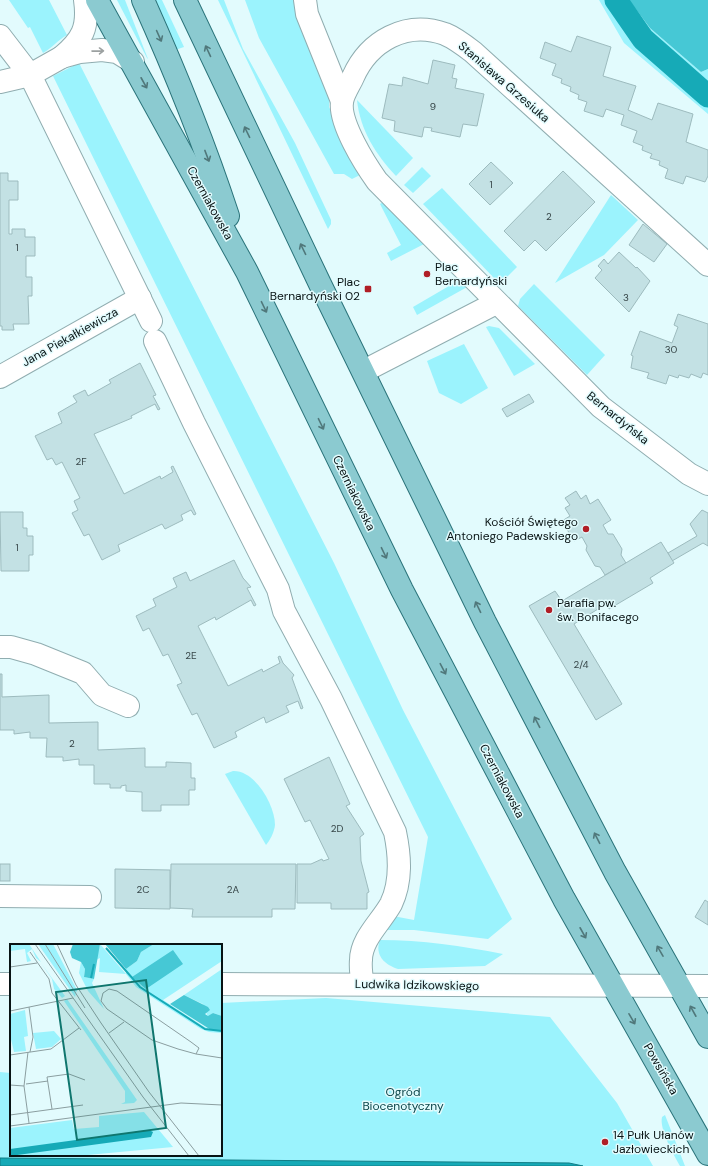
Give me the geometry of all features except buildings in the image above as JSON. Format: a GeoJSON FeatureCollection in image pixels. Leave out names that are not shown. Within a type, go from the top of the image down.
{"type":"FeatureCollection","features":[{"type":"Feature","properties":{"kind":"main road","name":"Czerniakowska"},"geometry":{"type":"LineString","coordinates":[[97,0],[247,272],[402,590],[564,899],[612,985]]}},
{"type":"Feature","properties":{"kind":"main road"},"geometry":{"type":"LineString","coordinates":[[143,0],[168,57],[214,173],[247,272]]}},
{"type":"Feature","properties":{"kind":"main road"},"geometry":{"type":"LineString","coordinates":[[185,0],[279,199],[485,622],[615,872],[708,1037]]}},
{"type":"Feature","properties":{"kind":"main road","name":"Powsińska"},"geometry":{"type":"LineString","coordinates":[[612,985],[708,1154]]}},
{"type":"Feature","properties":{"kind":"street"},"geometry":{"type":"LineString","coordinates":[[0,82],[30,75],[62,57],[76,44],[82,34],[85,23],[85,0]]}},
{"type":"Feature","properties":{"kind":"street"},"geometry":{"type":"LineString","coordinates":[[305,0],[307,14],[342,101],[345,120],[367,167],[377,181],[496,303],[364,371]]}},
{"type":"Feature","properties":{"kind":"street","name":"Stanisława Grzesiuka"},"geometry":{"type":"LineString","coordinates":[[342,101],[364,56],[380,42],[391,36],[417,30],[444,34],[460,41],[708,265]]}},
{"type":"Feature","properties":{"kind":"street"},"geometry":{"type":"LineString","coordinates":[[0,36],[30,75],[140,298],[194,423],[278,589],[284,611],[334,706],[395,832],[400,856],[398,880],[391,903],[366,942],[360,958],[362,984]]}},
{"type":"Feature","properties":{"kind":"street"},"geometry":{"type":"LineString","coordinates":[[62,57],[80,52],[102,50],[117,52],[132,62]]}},
{"type":"Feature","properties":{"kind":"street","name":"Jana Piekałkiewicza"},"geometry":{"type":"LineString","coordinates":[[0,377],[140,298]]}},
{"type":"Feature","properties":{"kind":"street","name":"Bernardyńska"},"geometry":{"type":"LineString","coordinates":[[496,303],[601,407],[689,474],[708,484]]}},
{"type":"Feature","properties":{"kind":"street"},"geometry":{"type":"LineString","coordinates":[[0,647],[10,647],[36,654],[82,673],[102,695],[128,706]]}},
{"type":"Feature","properties":{"kind":"street"},"geometry":{"type":"LineString","coordinates":[[0,896],[90,897]]}},
{"type":"Feature","properties":{"kind":"street","name":"Ludwika Idzikowskiego"},"geometry":{"type":"LineString","coordinates":[[222,984],[708,986]]}},
{"type":"Feature","properties":{"kind":"green space"},"geometry":{"type":"Polygon","coordinates":[[[9,0],[49,0],[67,35],[43,53],[30,27],[28,28],[9,0]]]}},
{"type":"Feature","properties":{"kind":"green space"},"geometry":{"type":"Polygon","coordinates":[[[117,0],[125,0],[148,59],[147,58],[117,0]]]}},
{"type":"Feature","properties":{"kind":"green space"},"geometry":{"type":"Polygon","coordinates":[[[156,0],[162,0],[184,47],[175,50],[156,0]]]}},
{"type":"Feature","properties":{"kind":"green space"},"geometry":{"type":"Polygon","coordinates":[[[218,0],[224,0],[243,49],[295,143],[331,220],[331,224],[328,229],[218,0]]]}},
{"type":"Feature","properties":{"kind":"green space"},"geometry":{"type":"Polygon","coordinates":[[[245,0],[298,0],[330,85],[329,107],[362,174],[352,179],[344,174],[334,174],[259,38],[245,0]]]}},
{"type":"Feature","properties":{"kind":"green space"},"geometry":{"type":"Polygon","coordinates":[[[599,0],[629,0],[650,28],[701,72],[708,69],[708,114],[624,43],[599,0]]]}},
{"type":"Feature","properties":{"kind":"green space"},"geometry":{"type":"Polygon","coordinates":[[[79,63],[334,563],[403,710],[512,919],[488,939],[414,930],[384,930],[393,916],[414,920],[428,837],[53,76],[79,63]]]}},
{"type":"Feature","properties":{"kind":"green space"},"geometry":{"type":"Polygon","coordinates":[[[357,100],[413,158],[396,176],[376,151],[365,132],[357,100]]]}},
{"type":"Feature","properties":{"kind":"green space"},"geometry":{"type":"Polygon","coordinates":[[[422,167],[431,176],[413,193],[404,185],[422,167]]]}},
{"type":"Feature","properties":{"kind":"green space"},"geometry":{"type":"Polygon","coordinates":[[[442,188],[517,267],[505,279],[494,278],[423,204],[442,188]]]}},
{"type":"Feature","properties":{"kind":"green space"},"geometry":{"type":"Polygon","coordinates":[[[611,195],[638,220],[604,255],[555,283],[611,195]]]}},
{"type":"Feature","properties":{"kind":"green space"},"geometry":{"type":"Polygon","coordinates":[[[385,201],[426,243],[391,261],[387,253],[401,245],[380,204],[385,201]]]}},
{"type":"Feature","properties":{"kind":"green space"},"geometry":{"type":"Polygon","coordinates":[[[461,279],[469,286],[417,315],[413,307],[461,279]]]}},
{"type":"Feature","properties":{"kind":"green space"},"geometry":{"type":"Polygon","coordinates":[[[534,284],[605,355],[587,375],[518,306],[520,299],[534,284]]]}},
{"type":"Feature","properties":{"kind":"green space"},"geometry":{"type":"Polygon","coordinates":[[[489,326],[499,328],[535,364],[514,376],[486,327],[489,326]]]}},
{"type":"Feature","properties":{"kind":"green space"},"geometry":{"type":"Polygon","coordinates":[[[464,344],[488,388],[461,404],[439,393],[427,361],[464,344]]]}},
{"type":"Feature","properties":{"kind":"green space"},"geometry":{"type":"Polygon","coordinates":[[[233,771],[241,772],[249,776],[256,782],[268,799],[272,808],[275,825],[272,836],[266,845],[225,774],[233,771]]]}},
{"type":"Feature","properties":{"kind":"green space"},"geometry":{"type":"Polygon","coordinates":[[[380,940],[442,944],[503,954],[485,966],[398,969],[389,965],[382,959],[378,950],[380,940]]]}},
{"type":"Feature","properties":{"kind":"green space","name":"Ogród Biocenotyczny"},"geometry":{"type":"Polygon","coordinates":[[[326,998],[550,1017],[617,1103],[653,1166],[0,1166],[0,1072],[10,1073],[10,1156],[222,1156],[222,1003],[326,998]]]}},
{"type":"Feature","properties":{"kind":"green space"},"geometry":{"type":"Polygon","coordinates":[[[665,1115],[685,1166],[680,1166],[665,1135],[662,1117],[665,1115]]]}},
{"type":"Feature","properties":{"kind":"shaded area"},"geometry":{"type":"Polygon","coordinates":[[[629,0],[708,0],[708,69],[701,72],[650,28],[629,0]]]}},
{"type":"Feature","properties":{"kind":"shaded area"},"geometry":{"type":"Polygon","coordinates":[[[0,1158],[569,1163],[583,1166],[0,1166],[0,1158]]]}},
{"type":"Feature","properties":{"kind":"waterway"},"geometry":{"type":"LineString","coordinates":[[616,0],[643,39],[708,96]]}},
{"type":"Feature","properties":{"kind":"place","name":"Plac Bernardyński"},"geometry":{"type":"Point","coordinates":[427,274]}},
{"type":"Feature","properties":{"kind":"place","name":"Plac Bernardyński 02"},"geometry":{"type":"Point","coordinates":[368,289]}},
{"type":"Feature","properties":{"kind":"place","name":"Kościół Świętego Antoniego Padewskiego"},"geometry":{"type":"Point","coordinates":[586,529]}},
{"type":"Feature","properties":{"kind":"place","name":"Parafia pw. św. Bonifacego"},"geometry":{"type":"Point","coordinates":[549,610]}},
{"type":"Feature","properties":{"kind":"place","name":"14 Pułk Ułanów Jazłowieckich"},"geometry":{"type":"Point","coordinates":[605,1142]}}]}
